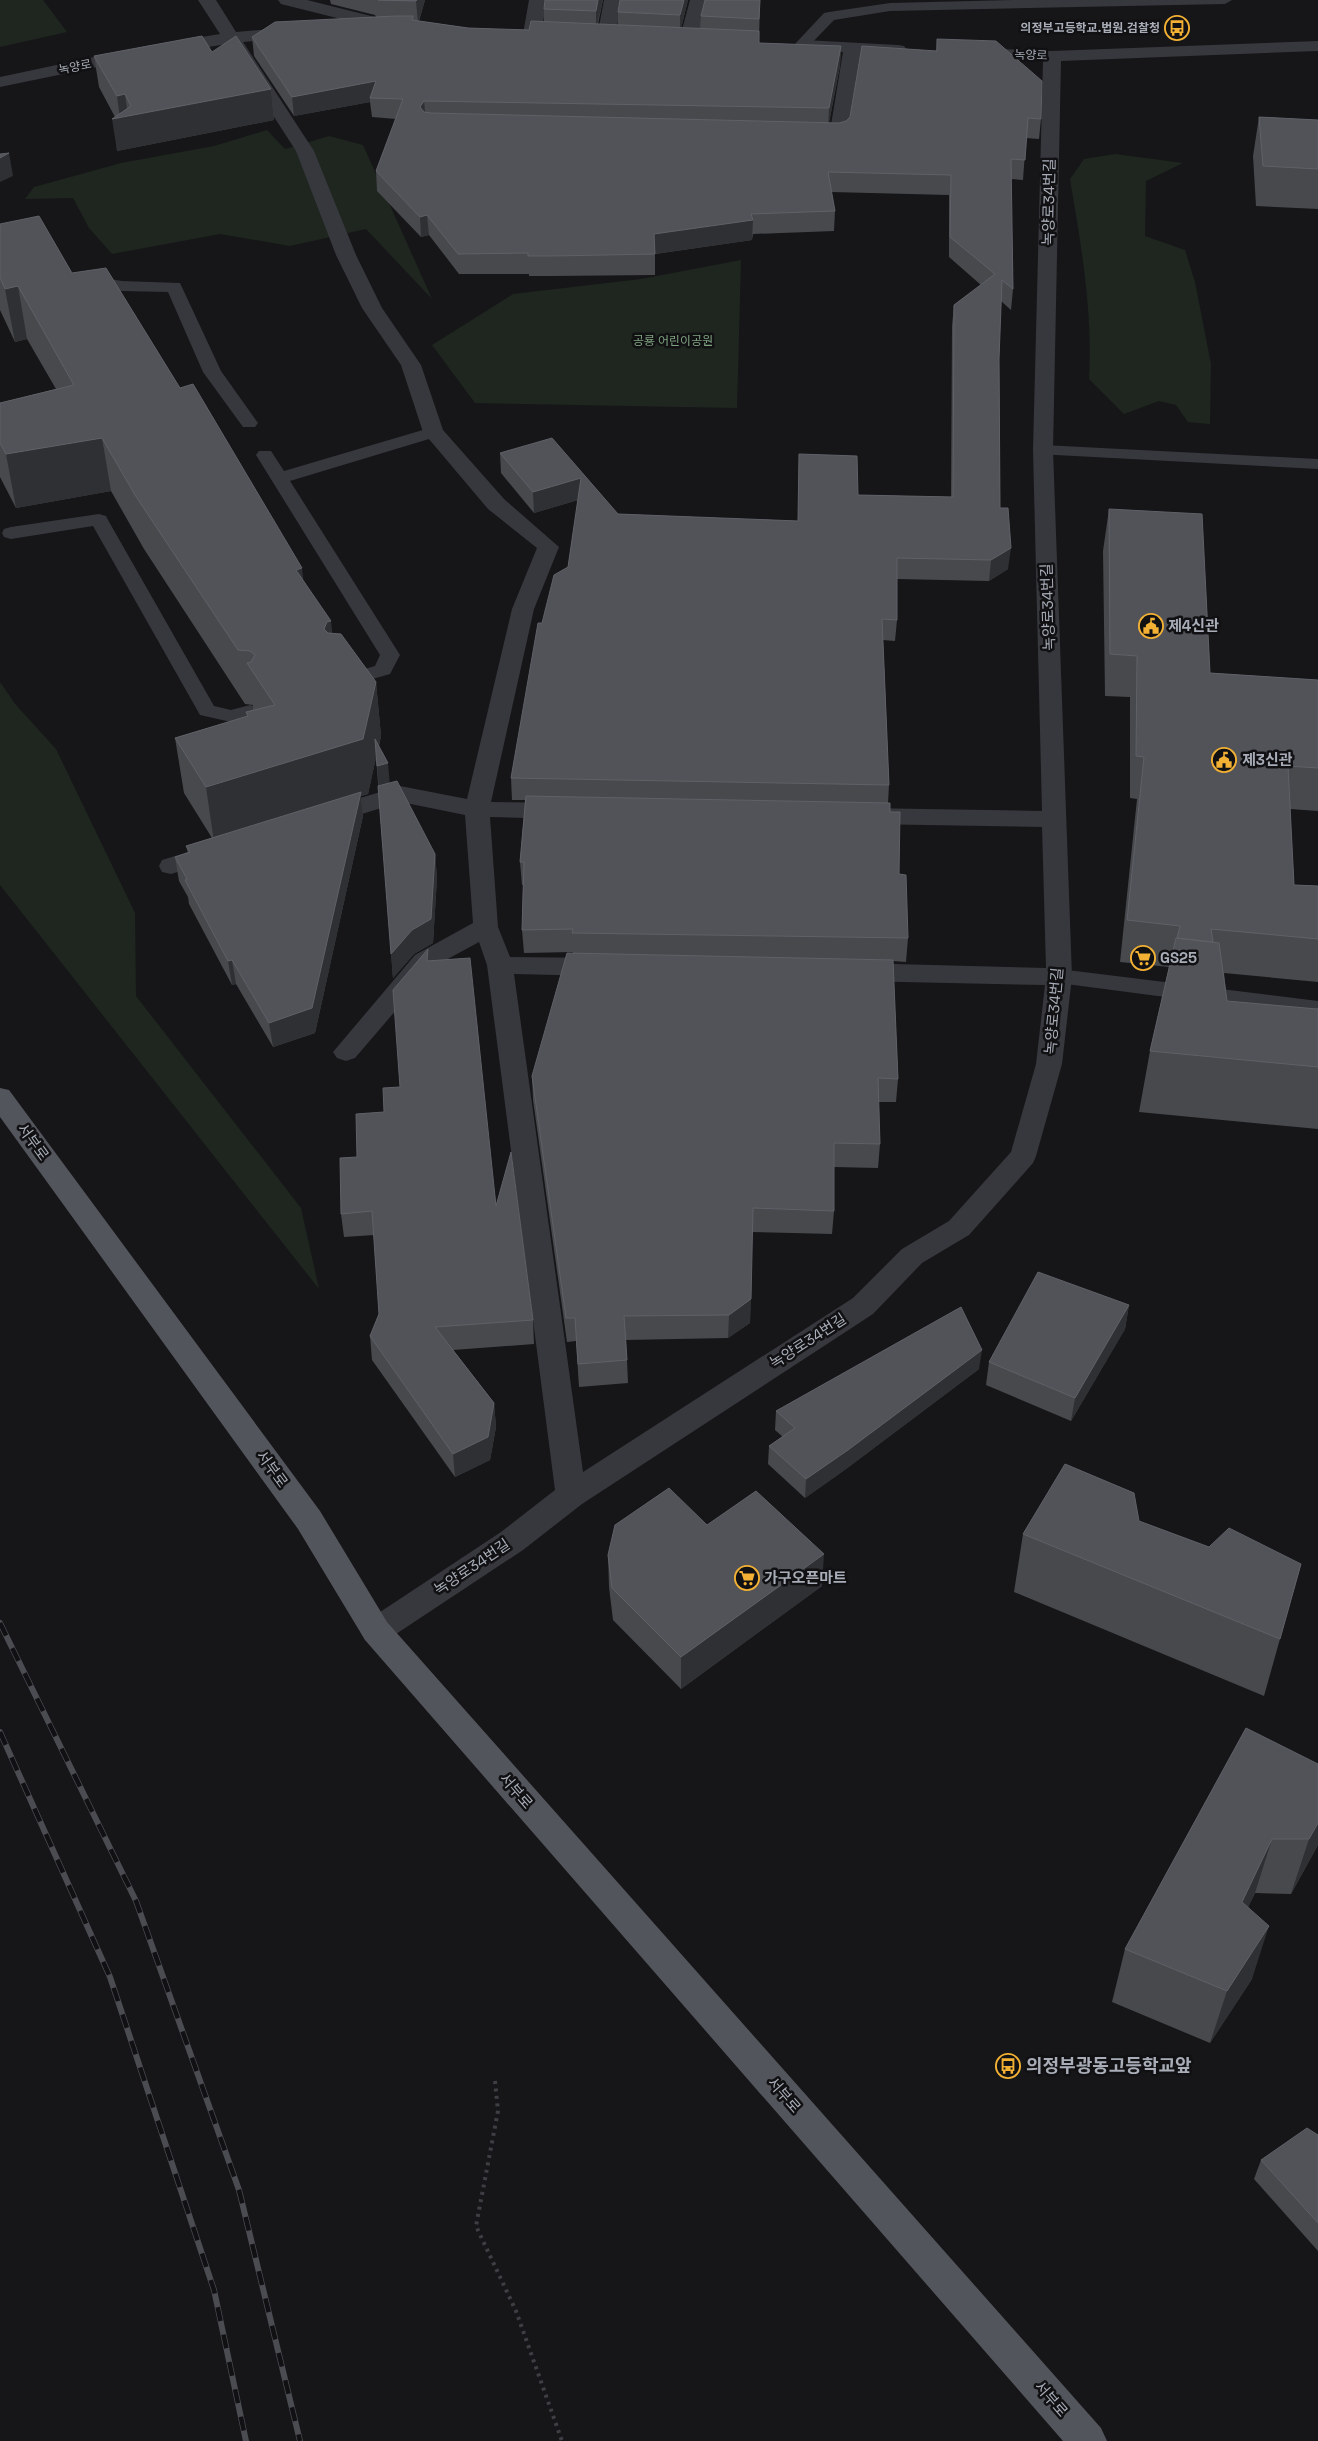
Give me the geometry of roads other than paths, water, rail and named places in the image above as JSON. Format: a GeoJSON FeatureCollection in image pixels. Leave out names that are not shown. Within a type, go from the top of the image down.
{"type":"FeatureCollection","features":[{"type":"Feature","properties":{"kind":"main road","name":"서부로"},"geometry":{"type":"LineString","coordinates":[[0,1097],[309,1520],[376,1631],[1088,2441]]}},
{"type":"Feature","properties":{"kind":"street"},"geometry":{"type":"LineString","coordinates":[[207,0],[233,37],[305,151],[346,255],[372,308],[411,366],[433,432],[496,504],[548,547],[523,609],[477,809],[486,927],[500,965],[571,1495]]}},
{"type":"Feature","properties":{"kind":"street"},"geometry":{"type":"LineString","coordinates":[[288,0],[401,28],[333,30]]}},
{"type":"Feature","properties":{"kind":"street"},"geometry":{"type":"LineString","coordinates":[[532,34],[538,0]]}},
{"type":"Feature","properties":{"kind":"street"},"geometry":{"type":"LineString","coordinates":[[606,37],[613,0]]}},
{"type":"Feature","properties":{"kind":"street"},"geometry":{"type":"LineString","coordinates":[[688,41],[699,0]]}},
{"type":"Feature","properties":{"kind":"street","name":"녹양로"},"geometry":{"type":"LineString","coordinates":[[0,82],[233,37],[315,31]]}},
{"type":"Feature","properties":{"kind":"street"},"geometry":{"type":"LineString","coordinates":[[513,34],[550,35]]}},
{"type":"Feature","properties":{"kind":"street"},"geometry":{"type":"LineString","coordinates":[[587,37],[623,38]]}},
{"type":"Feature","properties":{"kind":"street"},"geometry":{"type":"LineString","coordinates":[[668,40],[707,42]]}},
{"type":"Feature","properties":{"kind":"street"},"geometry":{"type":"LineString","coordinates":[[783,44],[919,51]]}},
{"type":"Feature","properties":{"kind":"street","name":"녹양로"},"geometry":{"type":"LineString","coordinates":[[957,52],[1052,56],[1318,46]]}},
{"type":"Feature","properties":{"kind":"street"},"geometry":{"type":"LineString","coordinates":[[798,135],[838,136],[853,48]]}},
{"type":"Feature","properties":{"kind":"street","name":"녹양로34번길"},"geometry":{"type":"LineString","coordinates":[[376,1631],[512,1540],[571,1495],[863,1306],[912,1256],[959,1228],[1024,1156],[1049,1064],[1060,977],[1043,450],[1052,56]]}},
{"type":"Feature","properties":{"kind":"street"},"geometry":{"type":"LineString","coordinates":[[308,822],[400,794],[477,809],[586,811]]}},
{"type":"Feature","properties":{"kind":"street"},"geometry":{"type":"LineString","coordinates":[[845,815],[1054,819]]}},
{"type":"Feature","properties":{"kind":"street"},"geometry":{"type":"LineString","coordinates":[[171,866],[235,846]]}},
{"type":"Feature","properties":{"kind":"street"},"geometry":{"type":"LineString","coordinates":[[346,1052],[424,961],[486,927]]}},
{"type":"Feature","properties":{"kind":"street"},"geometry":{"type":"LineString","coordinates":[[500,965],[620,968]]}},
{"type":"Feature","properties":{"kind":"street"},"geometry":{"type":"LineString","coordinates":[[830,972],[1060,977]]}},
{"type":"Feature","properties":{"kind":"lane"},"geometry":{"type":"LineString","coordinates":[[802,45],[829,16],[890,7],[1225,0]]}},
{"type":"Feature","properties":{"kind":"lane"},"geometry":{"type":"LineString","coordinates":[[96,282],[122,286],[174,287],[212,372],[249,423]]}},
{"type":"Feature","properties":{"kind":"lane"},"geometry":{"type":"LineString","coordinates":[[278,479],[433,432]]}},
{"type":"Feature","properties":{"kind":"lane"},"geometry":{"type":"LineString","coordinates":[[1043,450],[1318,464]]}},
{"type":"Feature","properties":{"kind":"lane"},"geometry":{"type":"LineString","coordinates":[[265,455],[278,479],[390,655],[383,670],[341,682]]}},
{"type":"Feature","properties":{"kind":"lane"},"geometry":{"type":"LineString","coordinates":[[11,533],[99,520],[207,711],[231,716],[250,711]]}},
{"type":"Feature","properties":{"kind":"lane"},"geometry":{"type":"LineString","coordinates":[[1060,977],[1318,1009]]}},
{"type":"Feature","properties":{"kind":"railway"},"geometry":{"type":"LineString","coordinates":[[0,1623],[136,1901],[239,2190],[300,2441]]}},
{"type":"Feature","properties":{"kind":"railway"},"geometry":{"type":"LineString","coordinates":[[0,1732],[110,1977],[214,2290],[246,2441]]}},
{"type":"Feature","properties":{"kind":"place","name":"의정부고등학교.법원.검찰청"},"geometry":{"type":"Point","coordinates":[1177,28]}},
{"type":"Feature","properties":{"kind":"place","name":"제4신관"},"geometry":{"type":"Point","coordinates":[1151,626]}},
{"type":"Feature","properties":{"kind":"place","name":"제3신관"},"geometry":{"type":"Point","coordinates":[1224,760]}},
{"type":"Feature","properties":{"kind":"place","name":"GS25"},"geometry":{"type":"Point","coordinates":[1143,958]}},
{"type":"Feature","properties":{"kind":"place","name":"가구오픈마트"},"geometry":{"type":"Point","coordinates":[747,1578]}},
{"type":"Feature","properties":{"kind":"place","name":"의정부광동고등학교앞"},"geometry":{"type":"Point","coordinates":[1008,2066]}},
{"type":"Feature","properties":{"kind":"park label","name":"공룡 어린이공원"},"geometry":{"type":"Point","coordinates":[673,341]}}]}
